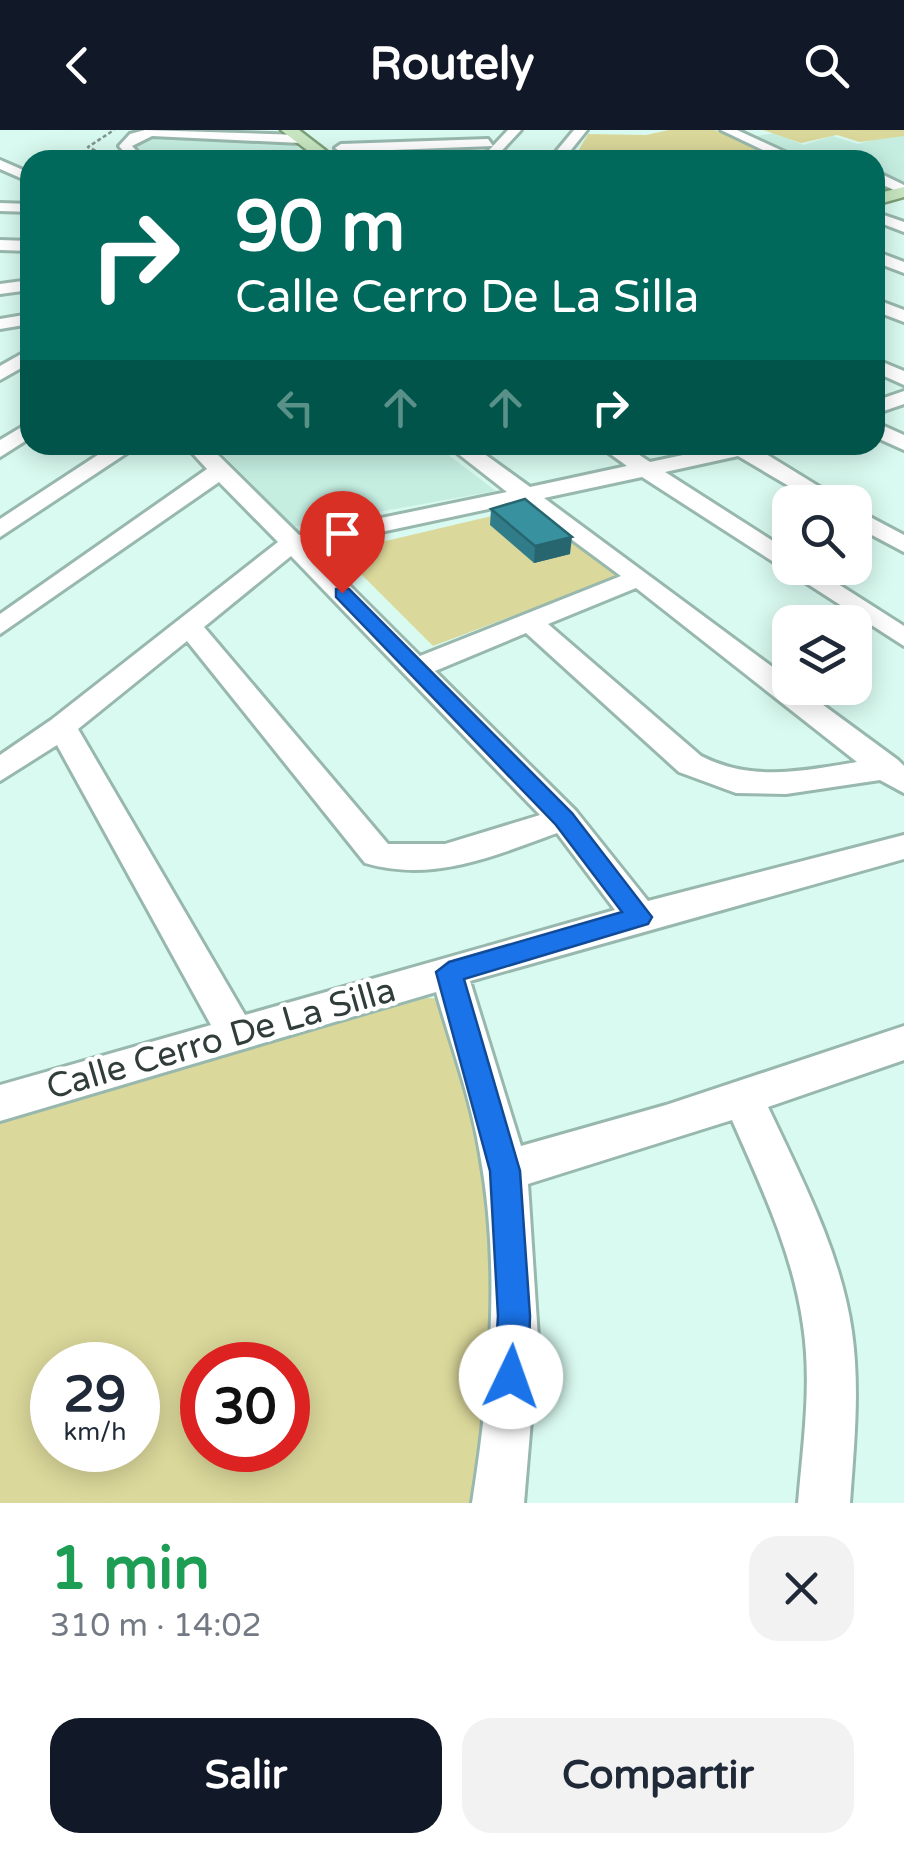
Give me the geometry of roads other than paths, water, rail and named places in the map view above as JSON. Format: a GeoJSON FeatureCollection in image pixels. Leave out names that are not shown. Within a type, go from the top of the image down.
{"type":"FeatureCollection","features":[{"type":"Feature","properties":{"kind":"main road"},"geometry":{"type":"LineString","coordinates":[[301,133],[331,150]]}},
{"type":"Feature","properties":{"kind":"street"},"geometry":{"type":"LineString","coordinates":[[481,150],[501,130]]}},
{"type":"Feature","properties":{"kind":"street"},"geometry":{"type":"LineString","coordinates":[[496,150],[515,130]]}},
{"type":"Feature","properties":{"kind":"street"},"geometry":{"type":"LineString","coordinates":[[564,150],[581,130]]}},
{"type":"Feature","properties":{"kind":"street"},"geometry":{"type":"LineString","coordinates":[[727,130],[768,150]]}},
{"type":"Feature","properties":{"kind":"street"},"geometry":{"type":"LineString","coordinates":[[129,150],[125,146],[145,133],[301,133]]}},
{"type":"Feature","properties":{"kind":"street"},"geometry":{"type":"LineString","coordinates":[[409,150],[488,143]]}},
{"type":"Feature","properties":{"kind":"street"},"geometry":{"type":"LineString","coordinates":[[0,164],[15,175]]}},
{"type":"Feature","properties":{"kind":"street"},"geometry":{"type":"LineString","coordinates":[[885,196],[904,227]]}},
{"type":"Feature","properties":{"kind":"street"},"geometry":{"type":"LineString","coordinates":[[0,530],[113,455]]}},
{"type":"Feature","properties":{"kind":"street"},"geometry":{"type":"LineString","coordinates":[[206,455],[419,667],[564,819],[640,917]]}},
{"type":"Feature","properties":{"kind":"street"},"geometry":{"type":"LineString","coordinates":[[471,455],[896,775]]}},
{"type":"Feature","properties":{"kind":"street"},"geometry":{"type":"LineString","coordinates":[[624,455],[772,552]]}},
{"type":"Feature","properties":{"kind":"street"},"geometry":{"type":"LineString","coordinates":[[0,770],[62,727],[292,544],[714,455]]}},
{"type":"Feature","properties":{"kind":"street"},"geometry":{"type":"LineString","coordinates":[[764,455],[808,485]]}},
{"type":"Feature","properties":{"kind":"street"},"geometry":{"type":"LineString","coordinates":[[0,626],[221,470]]}},
{"type":"Feature","properties":{"kind":"street"},"geometry":{"type":"LineString","coordinates":[[872,526],[904,545]]}},
{"type":"Feature","properties":{"kind":"street"},"geometry":{"type":"LineString","coordinates":[[419,667],[639,578]]}},
{"type":"Feature","properties":{"kind":"street"},"geometry":{"type":"LineString","coordinates":[[822,585],[904,638]]}},
{"type":"Feature","properties":{"kind":"street"},"geometry":{"type":"LineString","coordinates":[[530,622],[690,764],[721,782],[756,785],[896,775]]}},
{"type":"Feature","properties":{"kind":"street"},"geometry":{"type":"LineString","coordinates":[[189,626],[377,854],[391,860],[424,860],[564,819]]}},
{"type":"Feature","properties":{"kind":"street"},"geometry":{"type":"LineString","coordinates":[[62,727],[236,1036]]}},
{"type":"Feature","properties":{"kind":"street","name":"Calle Cerro De La Silla"},"geometry":{"type":"LineString","coordinates":[[0,1103],[640,917],[904,848]]}},
{"type":"Feature","properties":{"kind":"street"},"geometry":{"type":"LineString","coordinates":[[449,972],[505,1171],[514,1316],[508,1439],[498,1503]]}},
{"type":"Feature","properties":{"kind":"street"},"geometry":{"type":"LineString","coordinates":[[505,1171],[666,1124],[904,1043]]}},
{"type":"Feature","properties":{"kind":"street"},"geometry":{"type":"LineString","coordinates":[[742,1096],[807,1244],[824,1306],[832,1388],[824,1503]]}}]}
